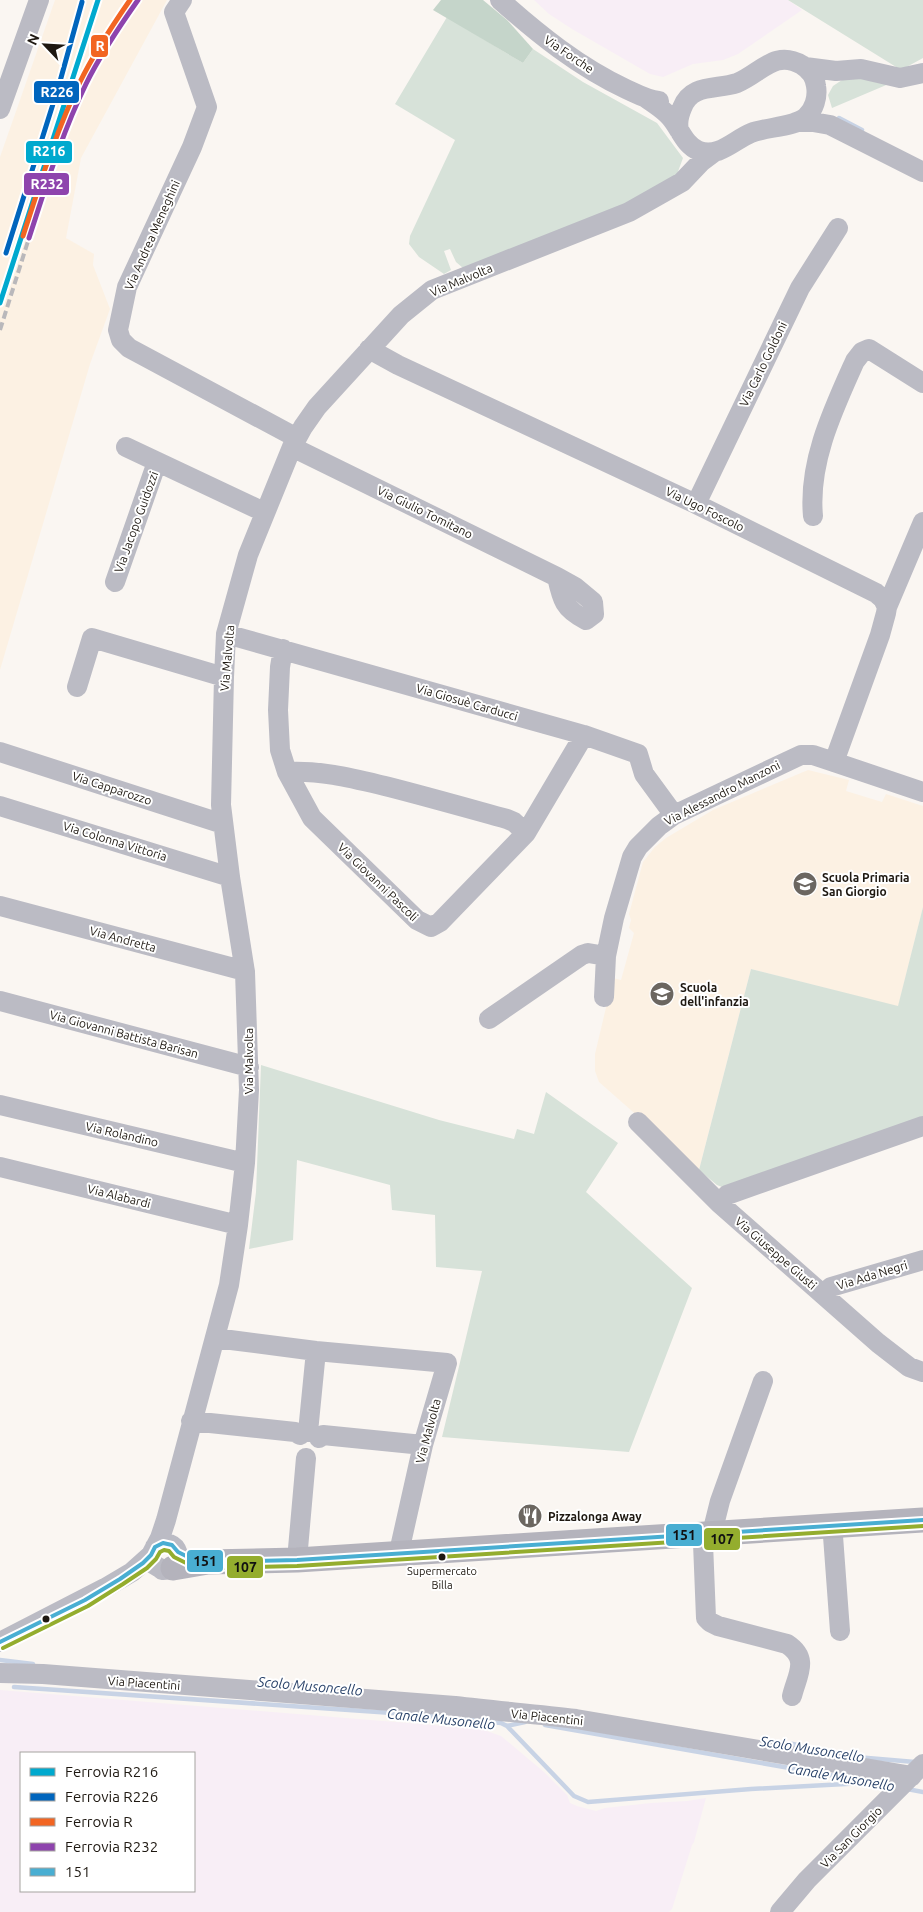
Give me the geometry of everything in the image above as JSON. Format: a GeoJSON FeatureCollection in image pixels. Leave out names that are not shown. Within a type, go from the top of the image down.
{"type":"FeatureCollection","features":[{"type":"Feature","properties":{"kind":"main road"},"geometry":{"type":"LineString","coordinates":[[165,1556],[208,1562],[297,1560],[923,1520]]}},
{"type":"Feature","properties":{"kind":"street"},"geometry":{"type":"LineString","coordinates":[[0,109],[40,0]]}},
{"type":"Feature","properties":{"kind":"street","name":"Via Andrea Meneghini"},"geometry":{"type":"LineString","coordinates":[[182,0],[174,12],[206,107],[192,147],[126,287],[119,319],[118,330],[120,340],[129,348],[294,442]]}},
{"type":"Feature","properties":{"kind":"street","name":"Via Forche"},"geometry":{"type":"LineString","coordinates":[[500,0],[564,53],[613,83],[646,98],[661,102],[687,98],[700,89],[737,83],[774,61],[787,58],[805,67]]}},
{"type":"Feature","properties":{"kind":"street"},"geometry":{"type":"LineString","coordinates":[[805,67],[836,71],[861,68],[900,78],[923,72]]}},
{"type":"Feature","properties":{"kind":"street"},"geometry":{"type":"LineString","coordinates":[[805,67],[815,80],[816,98],[830,125],[923,172]]}},
{"type":"Feature","properties":{"kind":"street"},"geometry":{"type":"LineString","coordinates":[[796,122],[806,118],[823,84],[836,71]]}},
{"type":"Feature","properties":{"kind":"street","name":"Via Forche"},"geometry":{"type":"LineString","coordinates":[[646,98],[666,113],[683,136]]}},
{"type":"Feature","properties":{"kind":"street"},"geometry":{"type":"LineString","coordinates":[[687,98],[679,114],[690,165],[687,177]]}},
{"type":"Feature","properties":{"kind":"street","name":"Via Malvolta"},"geometry":{"type":"LineString","coordinates":[[165,1556],[166,1520],[229,1285],[245,1163],[249,1066],[245,971],[221,805],[226,634],[248,555],[294,442],[317,407],[369,349],[401,315],[432,290],[629,212],[675,187],[713,153],[757,131],[796,122],[830,125]]}},
{"type":"Feature","properties":{"kind":"street"},"geometry":{"type":"LineString","coordinates":[[683,136],[701,151],[713,153]]}},
{"type":"Feature","properties":{"kind":"street","name":"Via Carlo Goldoni"},"geometry":{"type":"LineString","coordinates":[[696,504],[800,288],[838,228]]}},
{"type":"Feature","properties":{"kind":"street","name":"Via Ugo Foscolo"},"geometry":{"type":"LineString","coordinates":[[369,349],[398,365],[696,504],[876,593],[883,599],[887,607]]}},
{"type":"Feature","properties":{"kind":"street"},"geometry":{"type":"LineString","coordinates":[[813,516],[812,493],[819,454],[827,428],[855,362],[862,352],[869,349],[923,383]]}},
{"type":"Feature","properties":{"kind":"street","name":"Via Giulio Tomitano"},"geometry":{"type":"LineString","coordinates":[[294,442],[558,577]]}},
{"type":"Feature","properties":{"kind":"street","name":"Via Jacopo Guidozzi"},"geometry":{"type":"LineString","coordinates":[[126,447],[264,512]]}},
{"type":"Feature","properties":{"kind":"street","name":"Via Jacopo Guidozzi"},"geometry":{"type":"LineString","coordinates":[[114,582],[157,462]]}},
{"type":"Feature","properties":{"kind":"street"},"geometry":{"type":"LineString","coordinates":[[834,762],[880,635],[887,607],[921,533]]}},
{"type":"Feature","properties":{"kind":"street","name":"Via Giosuè Carducci"},"geometry":{"type":"LineString","coordinates":[[226,634],[584,735],[638,754],[644,774],[674,815]]}},
{"type":"Feature","properties":{"kind":"street"},"geometry":{"type":"LineString","coordinates":[[77,687],[92,638],[224,677]]}},
{"type":"Feature","properties":{"kind":"street","name":"Via Giovanni Pascoli"},"geometry":{"type":"LineString","coordinates":[[283,649],[280,667],[278,710],[280,750],[287,772],[312,818],[417,920],[431,926],[440,922],[526,833],[584,735]]}},
{"type":"Feature","properties":{"kind":"street","name":"Via Capparozzo"},"geometry":{"type":"LineString","coordinates":[[0,752],[223,824]]}},
{"type":"Feature","properties":{"kind":"street","name":"Via Alessandro Manzoni"},"geometry":{"type":"LineString","coordinates":[[604,997],[606,956],[614,918],[632,857],[646,836],[674,815],[801,755],[813,756],[834,762],[923,792]]}},
{"type":"Feature","properties":{"kind":"street"},"geometry":{"type":"LineString","coordinates":[[287,772],[320,772],[402,791],[507,819],[514,822],[526,833]]}},
{"type":"Feature","properties":{"kind":"street","name":"Via Colonna Vittoria"},"geometry":{"type":"LineString","coordinates":[[0,806],[230,877]]}},
{"type":"Feature","properties":{"kind":"street","name":"Via Andretta"},"geometry":{"type":"LineString","coordinates":[[0,906],[245,971]]}},
{"type":"Feature","properties":{"kind":"street"},"geometry":{"type":"LineString","coordinates":[[489,1019],[582,955],[588,953],[606,956]]}},
{"type":"Feature","properties":{"kind":"street","name":"Via Giovanni Battista Barisan"},"geometry":{"type":"LineString","coordinates":[[0,1001],[249,1066]]}},
{"type":"Feature","properties":{"kind":"street","name":"Via Rolandino"},"geometry":{"type":"LineString","coordinates":[[0,1105],[245,1163]]}},
{"type":"Feature","properties":{"kind":"street","name":"Via Giuseppe Giusti"},"geometry":{"type":"LineString","coordinates":[[638,1122],[719,1203],[909,1367],[923,1372]]}},
{"type":"Feature","properties":{"kind":"street"},"geometry":{"type":"LineString","coordinates":[[719,1203],[727,1195],[923,1126]]}},
{"type":"Feature","properties":{"kind":"street","name":"Via Alabardi"},"geometry":{"type":"LineString","coordinates":[[0,1167],[238,1225]]}},
{"type":"Feature","properties":{"kind":"street","name":"Via Ada Negri"},"geometry":{"type":"LineString","coordinates":[[823,1294],[831,1287],[923,1260]]}},
{"type":"Feature","properties":{"kind":"street","name":"Via Malvolta"},"geometry":{"type":"LineString","coordinates":[[215,1338],[316,1351],[447,1363],[423,1445],[399,1552]]}},
{"type":"Feature","properties":{"kind":"street"},"geometry":{"type":"LineString","coordinates":[[309,1435],[316,1351]]}},
{"type":"Feature","properties":{"kind":"street"},"geometry":{"type":"LineString","coordinates":[[762,1381],[704,1550],[706,1618],[718,1626],[787,1644],[796,1650],[800,1659],[800,1672],[792,1696]]}},
{"type":"Feature","properties":{"kind":"street"},"geometry":{"type":"LineString","coordinates":[[191,1421],[309,1435],[423,1445]]}},
{"type":"Feature","properties":{"kind":"street"},"geometry":{"type":"LineString","coordinates":[[297,1560],[306,1458],[299,1455],[295,1447],[297,1438],[309,1435]]}},
{"type":"Feature","properties":{"kind":"street"},"geometry":{"type":"LineString","coordinates":[[833,1536],[840,1631]]}},
{"type":"Feature","properties":{"kind":"street"},"geometry":{"type":"LineString","coordinates":[[0,1642],[165,1556]]}},
{"type":"Feature","properties":{"kind":"street","name":"Via Piacentini"},"geometry":{"type":"LineString","coordinates":[[0,1673],[43,1674],[537,1714],[915,1772]]}},
{"type":"Feature","properties":{"kind":"street","name":"Via San Giorgio"},"geometry":{"type":"LineString","coordinates":[[780,1912],[807,1880],[915,1772]]}},
{"type":"Feature","properties":{"kind":"shaded area"},"geometry":{"type":"Polygon","coordinates":[[[55,0],[167,0],[81,158],[66,238],[94,254],[93,265],[110,309],[90,364],[0,670],[0,157],[55,0]]]}},
{"type":"Feature","properties":{"kind":"shaded area"},"geometry":{"type":"Polygon","coordinates":[[[534,0],[788,0],[802,10],[738,54],[723,60],[693,64],[663,77],[650,74],[572,29],[549,14],[534,0]]]}},
{"type":"Feature","properties":{"kind":"shaded area"},"geometry":{"type":"Polygon","coordinates":[[[788,0],[923,0],[923,58],[901,70],[788,0]]]}},
{"type":"Feature","properties":{"kind":"shaded area"},"geometry":{"type":"Polygon","coordinates":[[[447,17],[523,63],[533,49],[583,82],[657,123],[683,158],[676,177],[664,191],[463,268],[456,262],[450,249],[444,251],[451,270],[444,274],[419,257],[409,244],[410,236],[455,140],[395,104],[447,17]]]}},
{"type":"Feature","properties":{"kind":"shaded area"},"geometry":{"type":"Polygon","coordinates":[[[839,75],[891,83],[832,108],[828,95],[833,86],[842,80],[839,75]]]}},
{"type":"Feature","properties":{"kind":"shaded area"},"geometry":{"type":"Polygon","coordinates":[[[808,770],[849,780],[846,791],[882,802],[886,794],[923,806],[923,907],[898,1007],[751,969],[699,1170],[599,1082],[595,1071],[595,1054],[613,978],[621,980],[634,933],[629,928],[631,920],[629,914],[643,862],[655,847],[666,838],[713,810],[808,770]]]}},
{"type":"Feature","properties":{"kind":"shaded area"},"geometry":{"type":"Polygon","coordinates":[[[923,907],[923,1119],[722,1187],[717,1185],[699,1170],[751,969],[898,1006],[923,907]]]}},
{"type":"Feature","properties":{"kind":"shaded area"},"geometry":{"type":"Polygon","coordinates":[[[261,1065],[439,1120],[514,1139],[517,1129],[534,1134],[546,1092],[618,1143],[586,1192],[692,1288],[629,1452],[442,1437],[482,1271],[436,1267],[435,1215],[392,1210],[390,1185],[297,1160],[293,1240],[249,1249],[256,1192],[261,1065]]]}},
{"type":"Feature","properties":{"kind":"shaded area"},"geometry":{"type":"Polygon","coordinates":[[[0,1690],[481,1729],[501,1736],[544,1772],[567,1795],[570,1803],[577,1806],[596,1811],[605,1808],[706,1798],[694,1842],[672,1909],[669,1912],[0,1912],[0,1690]]]}},
{"type":"Feature","properties":{"kind":"green space"},"geometry":{"type":"Polygon","coordinates":[[[441,0],[483,0],[507,20],[533,49],[523,63],[433,10],[441,0]]]}},
{"type":"Feature","properties":{"kind":"waterway"},"geometry":{"type":"LineString","coordinates":[[839,118],[862,130]]}},
{"type":"Feature","properties":{"kind":"waterway","name":"Scolo Musoncello"},"geometry":{"type":"LineString","coordinates":[[0,1660],[33,1664]]}},
{"type":"Feature","properties":{"kind":"waterway","name":"Canale Musonello"},"geometry":{"type":"LineString","coordinates":[[14,1687],[407,1714],[501,1723],[507,1726],[525,1722]]}},
{"type":"Feature","properties":{"kind":"waterway","name":"Canale Musonello"},"geometry":{"type":"LineString","coordinates":[[545,1725],[892,1786]]}},
{"type":"Feature","properties":{"kind":"waterway"},"geometry":{"type":"LineString","coordinates":[[507,1726],[574,1796],[588,1802],[751,1789],[864,1783]]}},
{"type":"Feature","properties":{"kind":"waterway","name":"Scolo Musoncello"},"geometry":{"type":"LineString","coordinates":[[765,1741],[793,1744],[823,1751]]}},
{"type":"Feature","properties":{"kind":"waterway","name":"Scolo Musoncello"},"geometry":{"type":"LineString","coordinates":[[856,1757],[915,1762]]}},
{"type":"Feature","properties":{"kind":"waterway","name":"Canale Musonello"},"geometry":{"type":"LineString","coordinates":[[907,1789],[923,1792]]}},
{"type":"Feature","properties":{"kind":"railway"},"geometry":{"type":"LineString","coordinates":[[0,330],[29,238]]}},
{"type":"Feature","properties":{"kind":"rail line","name":"R216"},"geometry":{"type":"LineString","coordinates":[[0,303],[98,0]]}},
{"type":"Feature","properties":{"kind":"rail line","name":"R"},"geometry":{"type":"LineString","coordinates":[[23,236],[49,158],[71,101],[97,50],[130,0]]}},
{"type":"Feature","properties":{"kind":"rail line","name":"R232"},"geometry":{"type":"LineString","coordinates":[[29,238],[55,160],[77,103],[91,73],[138,0]]}},
{"type":"Feature","properties":{"kind":"rail line","name":"R226"},"geometry":{"type":"LineString","coordinates":[[6,253],[59,85],[82,2]]}},
{"type":"Feature","properties":{"kind":"transit line","name":"151"},"geometry":{"type":"LineString","coordinates":[[0,1642],[85,1600],[120,1579],[143,1563],[151,1555],[155,1547],[163,1543],[172,1545],[178,1552],[188,1557],[208,1562],[297,1560],[923,1520]]}},
{"type":"Feature","properties":{"kind":"transit line","name":"107"},"geometry":{"type":"LineString","coordinates":[[3,1648],[88,1606],[147,1568],[160,1552],[164,1550],[169,1551],[174,1557],[186,1563],[207,1568],[297,1566],[923,1526]]}},
{"type":"Feature","properties":{"kind":"place","name":"Scuola Primaria San Giorgio"},"geometry":{"type":"Point","coordinates":[805,884]}},
{"type":"Feature","properties":{"kind":"place","name":"Scuola dell'infanzia"},"geometry":{"type":"Point","coordinates":[662,994]}},
{"type":"Feature","properties":{"kind":"place","name":"Pizzalonga Away"},"geometry":{"type":"Point","coordinates":[530,1516]}},
{"type":"Feature","properties":{"kind":"place","name":"Supermercato Billa"},"geometry":{"type":"Point","coordinates":[442,1557]}}]}
